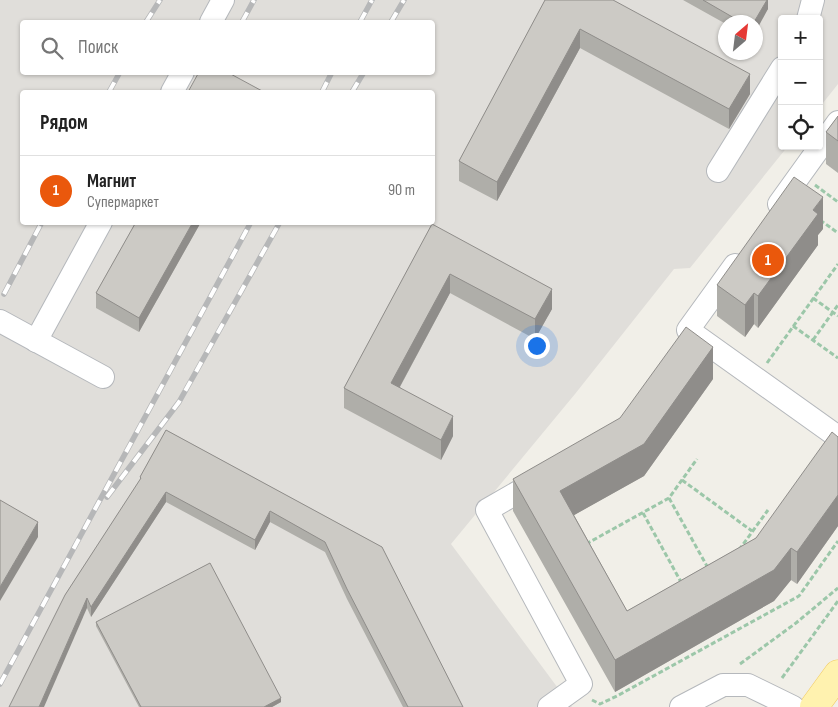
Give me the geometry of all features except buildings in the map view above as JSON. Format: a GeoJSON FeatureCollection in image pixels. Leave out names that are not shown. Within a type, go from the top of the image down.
{"type":"FeatureCollection","features":[{"type":"Feature","properties":{"kind":"main road"},"geometry":{"type":"LineString","coordinates":[[814,707],[838,674]]}},
{"type":"Feature","properties":{"kind":"street"},"geometry":{"type":"LineString","coordinates":[[212,20],[223,0]]}},
{"type":"Feature","properties":{"kind":"street"},"geometry":{"type":"LineString","coordinates":[[809,15],[813,0]]}},
{"type":"Feature","properties":{"kind":"street"},"geometry":{"type":"LineString","coordinates":[[718,171],[778,74]]}},
{"type":"Feature","properties":{"kind":"street"},"geometry":{"type":"LineString","coordinates":[[173,90],[181,75]]}},
{"type":"Feature","properties":{"kind":"street"},"geometry":{"type":"LineString","coordinates":[[768,219],[838,122]]}},
{"type":"Feature","properties":{"kind":"street"},"geometry":{"type":"LineString","coordinates":[[36,341],[99,225]]}},
{"type":"Feature","properties":{"kind":"street"},"geometry":{"type":"LineString","coordinates":[[745,251],[682,338],[755,379],[838,437]]}},
{"type":"Feature","properties":{"kind":"street"},"geometry":{"type":"LineString","coordinates":[[0,321],[102,377]]}},
{"type":"Feature","properties":{"kind":"street"},"geometry":{"type":"LineString","coordinates":[[549,707],[581,684],[487,510],[554,472]]}},
{"type":"Feature","properties":{"kind":"street"},"geometry":{"type":"LineString","coordinates":[[681,707],[723,685],[748,685],[793,707]]}},
{"type":"Feature","properties":{"kind":"path"},"geometry":{"type":"LineString","coordinates":[[800,174],[838,202]]}},
{"type":"Feature","properties":{"kind":"path"},"geometry":{"type":"LineString","coordinates":[[815,217],[838,233]]}},
{"type":"Feature","properties":{"kind":"path"},"geometry":{"type":"LineString","coordinates":[[755,379],[838,264]]}},
{"type":"Feature","properties":{"kind":"path"},"geometry":{"type":"LineString","coordinates":[[813,298],[838,316]]}},
{"type":"Feature","properties":{"kind":"path"},"geometry":{"type":"LineString","coordinates":[[813,340],[838,305]]}},
{"type":"Feature","properties":{"kind":"path"},"geometry":{"type":"LineString","coordinates":[[793,326],[836,357],[838,351]]}},
{"type":"Feature","properties":{"kind":"path"},"geometry":{"type":"LineString","coordinates":[[580,538],[584,545],[669,498],[697,459]]}},
{"type":"Feature","properties":{"kind":"path"},"geometry":{"type":"LineString","coordinates":[[682,480],[752,531]]}},
{"type":"Feature","properties":{"kind":"path"},"geometry":{"type":"LineString","coordinates":[[669,498],[708,568]]}},
{"type":"Feature","properties":{"kind":"path"},"geometry":{"type":"LineString","coordinates":[[736,553],[768,510]]}},
{"type":"Feature","properties":{"kind":"path"},"geometry":{"type":"LineString","coordinates":[[642,513],[681,582],[688,579]]}},
{"type":"Feature","properties":{"kind":"path"},"geometry":{"type":"LineString","coordinates":[[587,697],[600,704],[799,596],[838,541]]}},
{"type":"Feature","properties":{"kind":"path"},"geometry":{"type":"LineString","coordinates":[[701,571],[715,564]]}},
{"type":"Feature","properties":{"kind":"path"},"geometry":{"type":"LineString","coordinates":[[740,664],[796,624],[838,588]]}},
{"type":"Feature","properties":{"kind":"path"},"geometry":{"type":"LineString","coordinates":[[782,678],[838,601]]}},
{"type":"Feature","properties":{"kind":"shaded area"},"geometry":{"type":"Polygon","coordinates":[[[0,0],[838,0],[838,84],[823,103],[823,15],[778,15],[778,150],[785,150],[690,268],[674,269],[575,394],[451,544],[572,707],[0,707],[0,0]]]}},
{"type":"Feature","properties":{"kind":"railway"},"geometry":{"type":"LineString","coordinates":[[147,20],[160,0]]}},
{"type":"Feature","properties":{"kind":"railway"},"geometry":{"type":"LineString","coordinates":[[243,20],[254,0]]}},
{"type":"Feature","properties":{"kind":"railway"},"geometry":{"type":"LineString","coordinates":[[361,20],[372,0]]}},
{"type":"Feature","properties":{"kind":"railway"},"geometry":{"type":"LineString","coordinates":[[392,20],[404,0]]}},
{"type":"Feature","properties":{"kind":"railway"},"geometry":{"type":"LineString","coordinates":[[110,90],[118,75]]}},
{"type":"Feature","properties":{"kind":"railway"},"geometry":{"type":"LineString","coordinates":[[323,90],[330,75]]}},
{"type":"Feature","properties":{"kind":"railway"},"geometry":{"type":"LineString","coordinates":[[353,90],[362,75]]}},
{"type":"Feature","properties":{"kind":"railway"},"geometry":{"type":"LineString","coordinates":[[4,294],[40,225]]}},
{"type":"Feature","properties":{"kind":"railway"},"geometry":{"type":"LineString","coordinates":[[0,684],[249,225]]}},
{"type":"Feature","properties":{"kind":"railway"},"geometry":{"type":"LineString","coordinates":[[107,497],[179,402],[278,225]]}},
{"type":"Feature","properties":{"kind":"place","name":"Магнит"},"geometry":{"type":"Point","coordinates":[768,260]}}]}
